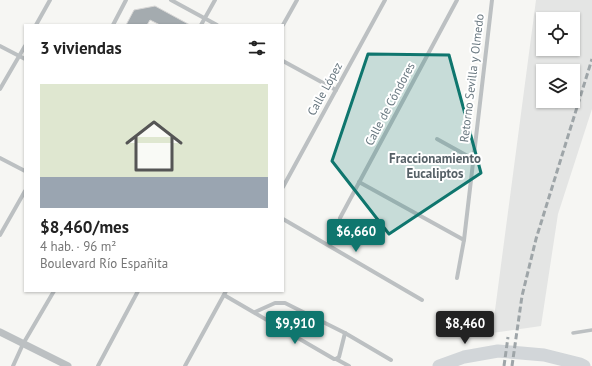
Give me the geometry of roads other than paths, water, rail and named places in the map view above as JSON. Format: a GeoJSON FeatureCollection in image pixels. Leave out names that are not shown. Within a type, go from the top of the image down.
{"type":"FeatureCollection","features":[{"type":"Feature","properties":{"kind":"main road"},"geometry":{"type":"LineString","coordinates":[[438,366],[464,358],[498,351],[544,355],[584,366]]}},
{"type":"Feature","properties":{"kind":"street"},"geometry":{"type":"LineString","coordinates":[[37,24],[50,0]]}},
{"type":"Feature","properties":{"kind":"street"},"geometry":{"type":"LineString","coordinates":[[114,24],[126,0]]}},
{"type":"Feature","properties":{"kind":"street"},"geometry":{"type":"LineString","coordinates":[[171,0],[215,24]]}},
{"type":"Feature","properties":{"kind":"street"},"geometry":{"type":"LineString","coordinates":[[201,24],[215,0]]}},
{"type":"Feature","properties":{"kind":"street"},"geometry":{"type":"LineString","coordinates":[[284,24],[297,0]]}},
{"type":"Feature","properties":{"kind":"street","name":"Calle López"},"geometry":{"type":"LineString","coordinates":[[284,185],[385,0]]}},
{"type":"Feature","properties":{"kind":"street","name":"Calle de Cóndores"},"geometry":{"type":"LineString","coordinates":[[340,218],[457,0]]}},
{"type":"Feature","properties":{"kind":"street","name":"Retorno Sevilla y Olmedo"},"geometry":{"type":"LineString","coordinates":[[457,278],[464,240],[492,0]]}},
{"type":"Feature","properties":{"kind":"street"},"geometry":{"type":"LineString","coordinates":[[0,46],[24,58]]}},
{"type":"Feature","properties":{"kind":"street"},"geometry":{"type":"LineString","coordinates":[[0,89],[24,48]]}},
{"type":"Feature","properties":{"kind":"street"},"geometry":{"type":"LineString","coordinates":[[284,62],[336,90]]}},
{"type":"Feature","properties":{"kind":"street"},"geometry":{"type":"LineString","coordinates":[[436,139],[473,159]]}},
{"type":"Feature","properties":{"kind":"street"},"geometry":{"type":"LineString","coordinates":[[0,158],[24,170]]}},
{"type":"Feature","properties":{"kind":"street"},"geometry":{"type":"LineString","coordinates":[[359,182],[464,240]]}},
{"type":"Feature","properties":{"kind":"street"},"geometry":{"type":"LineString","coordinates":[[0,235],[24,193]]}},
{"type":"Feature","properties":{"kind":"street"},"geometry":{"type":"LineString","coordinates":[[284,220],[422,300]]}},
{"type":"Feature","properties":{"kind":"street"},"geometry":{"type":"LineString","coordinates":[[13,366],[53,292]]}},
{"type":"Feature","properties":{"kind":"street"},"geometry":{"type":"LineString","coordinates":[[98,366],[137,292]]}},
{"type":"Feature","properties":{"kind":"street"},"geometry":{"type":"LineString","coordinates":[[185,366],[225,293],[334,359],[349,366]]}},
{"type":"Feature","properties":{"kind":"street"},"geometry":{"type":"LineString","coordinates":[[255,312],[275,303],[285,303],[345,332],[392,360]]}},
{"type":"Feature","properties":{"kind":"street"},"geometry":{"type":"LineString","coordinates":[[573,333],[592,330]]}},
{"type":"Feature","properties":{"kind":"street"},"geometry":{"type":"LineString","coordinates":[[0,332],[68,366]]}},
{"type":"Feature","properties":{"kind":"street"},"geometry":{"type":"LineString","coordinates":[[336,359],[339,357],[345,332]]}},
{"type":"Feature","properties":{"kind":"railway"},"geometry":{"type":"LineString","coordinates":[[512,366],[522,296],[536,239],[592,59]]}},
{"type":"Feature","properties":{"kind":"railway"},"geometry":{"type":"LineString","coordinates":[[504,366],[508,337]]}},
{"type":"Feature","properties":{"kind":"district","name":"Fraccionamiento Eucaliptos"},"geometry":{"type":"Point","coordinates":[435,166]}}]}
